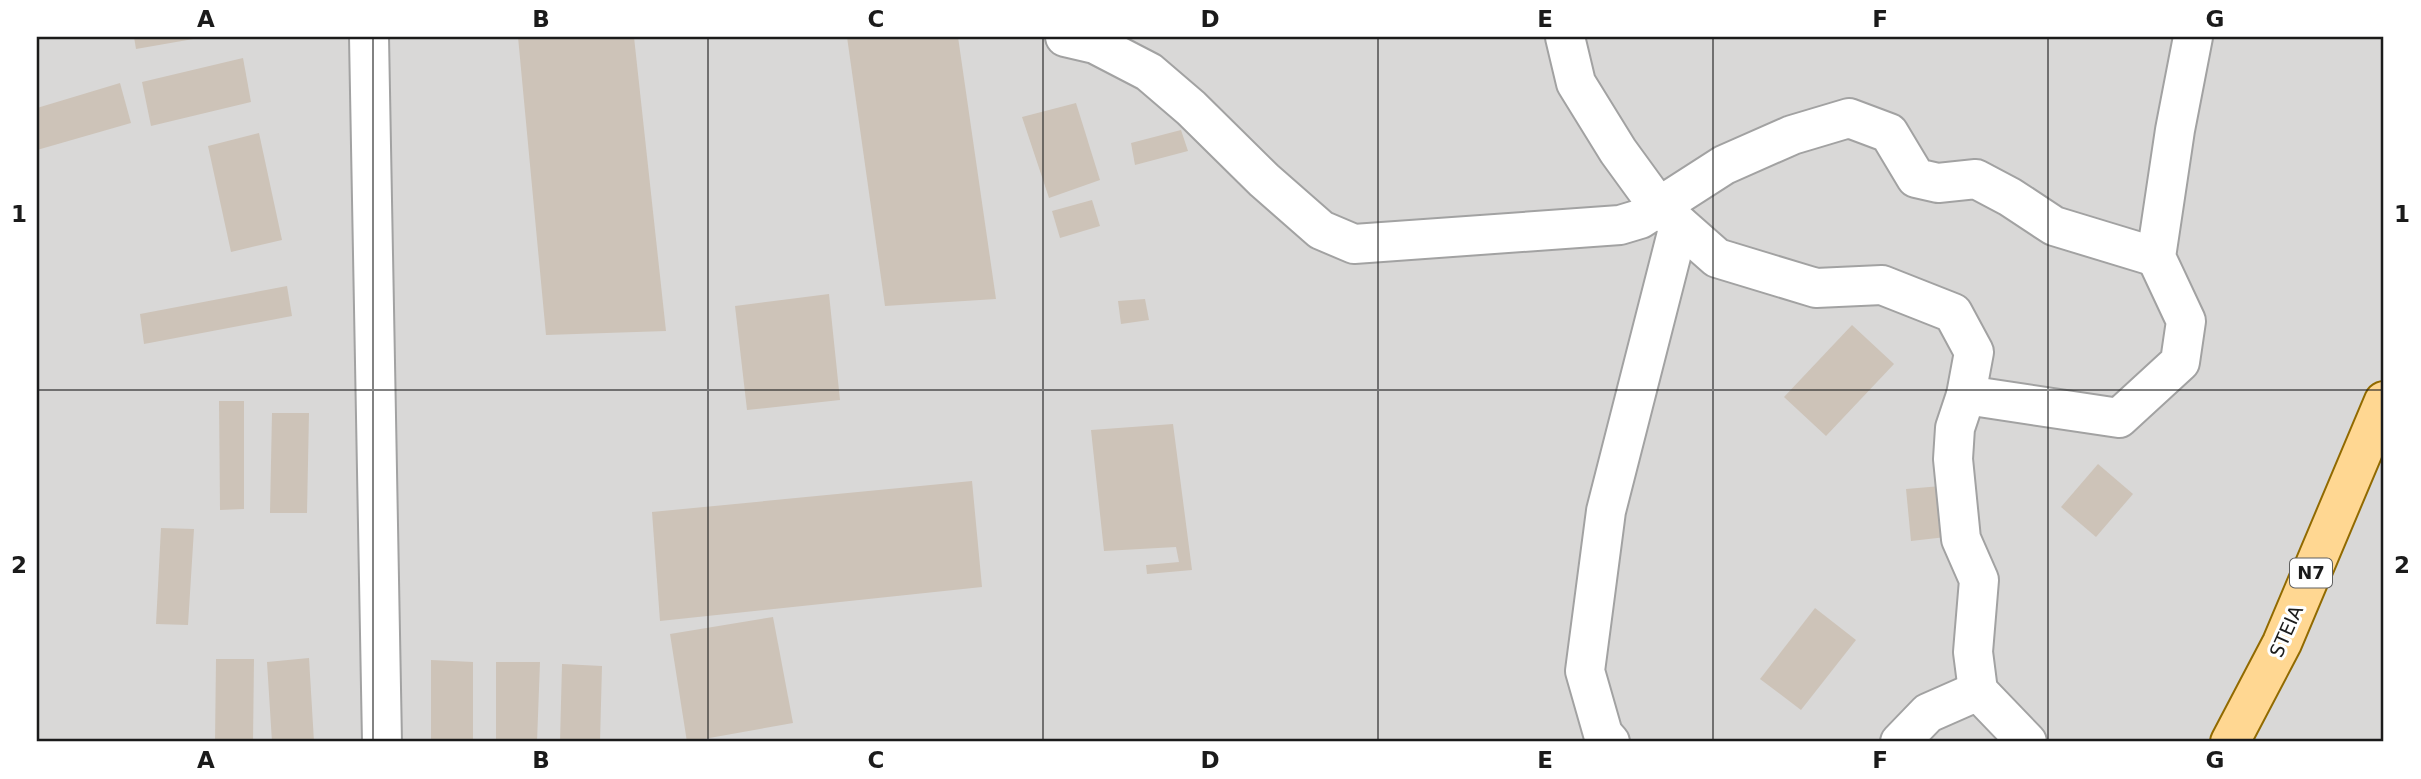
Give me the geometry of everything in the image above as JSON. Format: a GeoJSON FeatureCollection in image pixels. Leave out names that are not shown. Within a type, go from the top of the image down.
{"type":"FeatureCollection","features":[{"type":"Feature","properties":{"kind":"main road","name":"STEIA"},"geometry":{"type":"LineString","coordinates":[[2230,742],[2282,643],[2384,401]]}},
{"type":"Feature","properties":{"kind":"street"},"geometry":{"type":"LineString","coordinates":[[369,37],[382,742]]}},
{"type":"Feature","properties":{"kind":"street"},"geometry":{"type":"LineString","coordinates":[[1065,37],[1095,44],[1149,72],[1321,230],[1354,244],[1620,225],[1640,219],[1669,216]]}},
{"type":"Feature","properties":{"kind":"street"},"geometry":{"type":"LineString","coordinates":[[1565,37],[1576,83],[1618,151],[1669,216],[1717,258],[1816,288],[1881,285],[1953,313],[1974,352],[1966,395],[1955,428],[1953,459],[1961,540],[1979,580],[1973,652],[1978,691],[2026,742]]}},
{"type":"Feature","properties":{"kind":"street"},"geometry":{"type":"LineString","coordinates":[[1966,395],[2119,418],[2180,362],[2186,321],[2156,257],[2175,131],[2193,37]]}},
{"type":"Feature","properties":{"kind":"street"},"geometry":{"type":"LineString","coordinates":[[1610,742],[1603,734],[1585,671],[1606,511],[1669,216],[1724,165],[1792,135],[1849,118],[1889,133],[1916,178],[1938,183],[1976,179],[2010,197],[2054,226],[2156,257]]}},
{"type":"Feature","properties":{"kind":"street"},"geometry":{"type":"LineString","coordinates":[[1900,742],[1928,713],[1978,691]]}},
{"type":"Feature","properties":{"kind":"shaded area"},"geometry":{"type":"Polygon","coordinates":[[[37,37],[2384,37],[2384,742],[37,742],[37,37]]]}},
{"type":"Feature","properties":{"kind":"building"},"geometry":{"type":"Polygon","coordinates":[[[134,37],[198,37],[199,38],[136,49],[134,37]]]}},
{"type":"Feature","properties":{"kind":"building"},"geometry":{"type":"Polygon","coordinates":[[[518,37],[634,37],[666,331],[546,335],[518,37]]]}},
{"type":"Feature","properties":{"kind":"building"},"geometry":{"type":"Polygon","coordinates":[[[847,37],[958,37],[996,299],[885,306],[847,37]]]}},
{"type":"Feature","properties":{"kind":"building"},"geometry":{"type":"Polygon","coordinates":[[[243,58],[251,102],[151,126],[142,82],[243,58]]]}},
{"type":"Feature","properties":{"kind":"building"},"geometry":{"type":"Polygon","coordinates":[[[120,83],[131,123],[37,150],[37,108],[120,83]]]}},
{"type":"Feature","properties":{"kind":"building"},"geometry":{"type":"Polygon","coordinates":[[[1076,103],[1100,180],[1049,198],[1022,117],[1076,103]]]}},
{"type":"Feature","properties":{"kind":"building"},"geometry":{"type":"Polygon","coordinates":[[[1181,130],[1188,151],[1135,165],[1131,143],[1181,130]]]}},
{"type":"Feature","properties":{"kind":"building"},"geometry":{"type":"Polygon","coordinates":[[[259,133],[282,240],[231,252],[208,146],[259,133]]]}},
{"type":"Feature","properties":{"kind":"building"},"geometry":{"type":"Polygon","coordinates":[[[1092,200],[1100,226],[1060,238],[1052,211],[1092,200]]]}},
{"type":"Feature","properties":{"kind":"building"},"geometry":{"type":"Polygon","coordinates":[[[287,286],[292,316],[144,344],[140,314],[287,286]]]}},
{"type":"Feature","properties":{"kind":"building"},"geometry":{"type":"Polygon","coordinates":[[[829,294],[840,400],[747,410],[735,306],[829,294]]]}},
{"type":"Feature","properties":{"kind":"building"},"geometry":{"type":"Polygon","coordinates":[[[1145,299],[1149,320],[1121,324],[1118,301],[1145,299]]]}},
{"type":"Feature","properties":{"kind":"building"},"geometry":{"type":"Polygon","coordinates":[[[1852,325],[1894,364],[1826,436],[1784,397],[1852,325]]]}},
{"type":"Feature","properties":{"kind":"building"},"geometry":{"type":"Polygon","coordinates":[[[219,401],[244,401],[244,509],[220,510],[219,401]]]}},
{"type":"Feature","properties":{"kind":"building"},"geometry":{"type":"Polygon","coordinates":[[[272,413],[309,413],[307,513],[270,513],[272,413]]]}},
{"type":"Feature","properties":{"kind":"building"},"geometry":{"type":"Polygon","coordinates":[[[1173,424],[1192,570],[1147,574],[1146,565],[1179,562],[1176,547],[1104,551],[1091,430],[1173,424]]]}},
{"type":"Feature","properties":{"kind":"building"},"geometry":{"type":"Polygon","coordinates":[[[2098,464],[2133,494],[2096,537],[2061,507],[2098,464]]]}},
{"type":"Feature","properties":{"kind":"building"},"geometry":{"type":"Polygon","coordinates":[[[972,481],[982,587],[660,621],[652,512],[972,481]]]}},
{"type":"Feature","properties":{"kind":"building"},"geometry":{"type":"Polygon","coordinates":[[[1941,486],[1946,537],[1911,541],[1906,489],[1941,486]]]}},
{"type":"Feature","properties":{"kind":"building"},"geometry":{"type":"Polygon","coordinates":[[[161,528],[194,529],[188,625],[156,624],[161,528]]]}},
{"type":"Feature","properties":{"kind":"building"},"geometry":{"type":"Polygon","coordinates":[[[1815,608],[1856,640],[1801,710],[1760,679],[1815,608]]]}},
{"type":"Feature","properties":{"kind":"building"},"geometry":{"type":"Polygon","coordinates":[[[773,617],[793,723],[687,742],[670,634],[773,617]]]}},
{"type":"Feature","properties":{"kind":"building"},"geometry":{"type":"Polygon","coordinates":[[[309,658],[314,742],[272,742],[267,662],[309,658]]]}},
{"type":"Feature","properties":{"kind":"building"},"geometry":{"type":"Polygon","coordinates":[[[216,659],[254,659],[253,742],[215,742],[216,659]]]}},
{"type":"Feature","properties":{"kind":"building"},"geometry":{"type":"Polygon","coordinates":[[[431,660],[473,662],[473,742],[431,742],[431,660]]]}},
{"type":"Feature","properties":{"kind":"building"},"geometry":{"type":"Polygon","coordinates":[[[496,662],[540,662],[537,742],[496,742],[496,662]]]}},
{"type":"Feature","properties":{"kind":"building"},"geometry":{"type":"Polygon","coordinates":[[[562,664],[602,666],[600,742],[560,742],[562,664]]]}}]}
